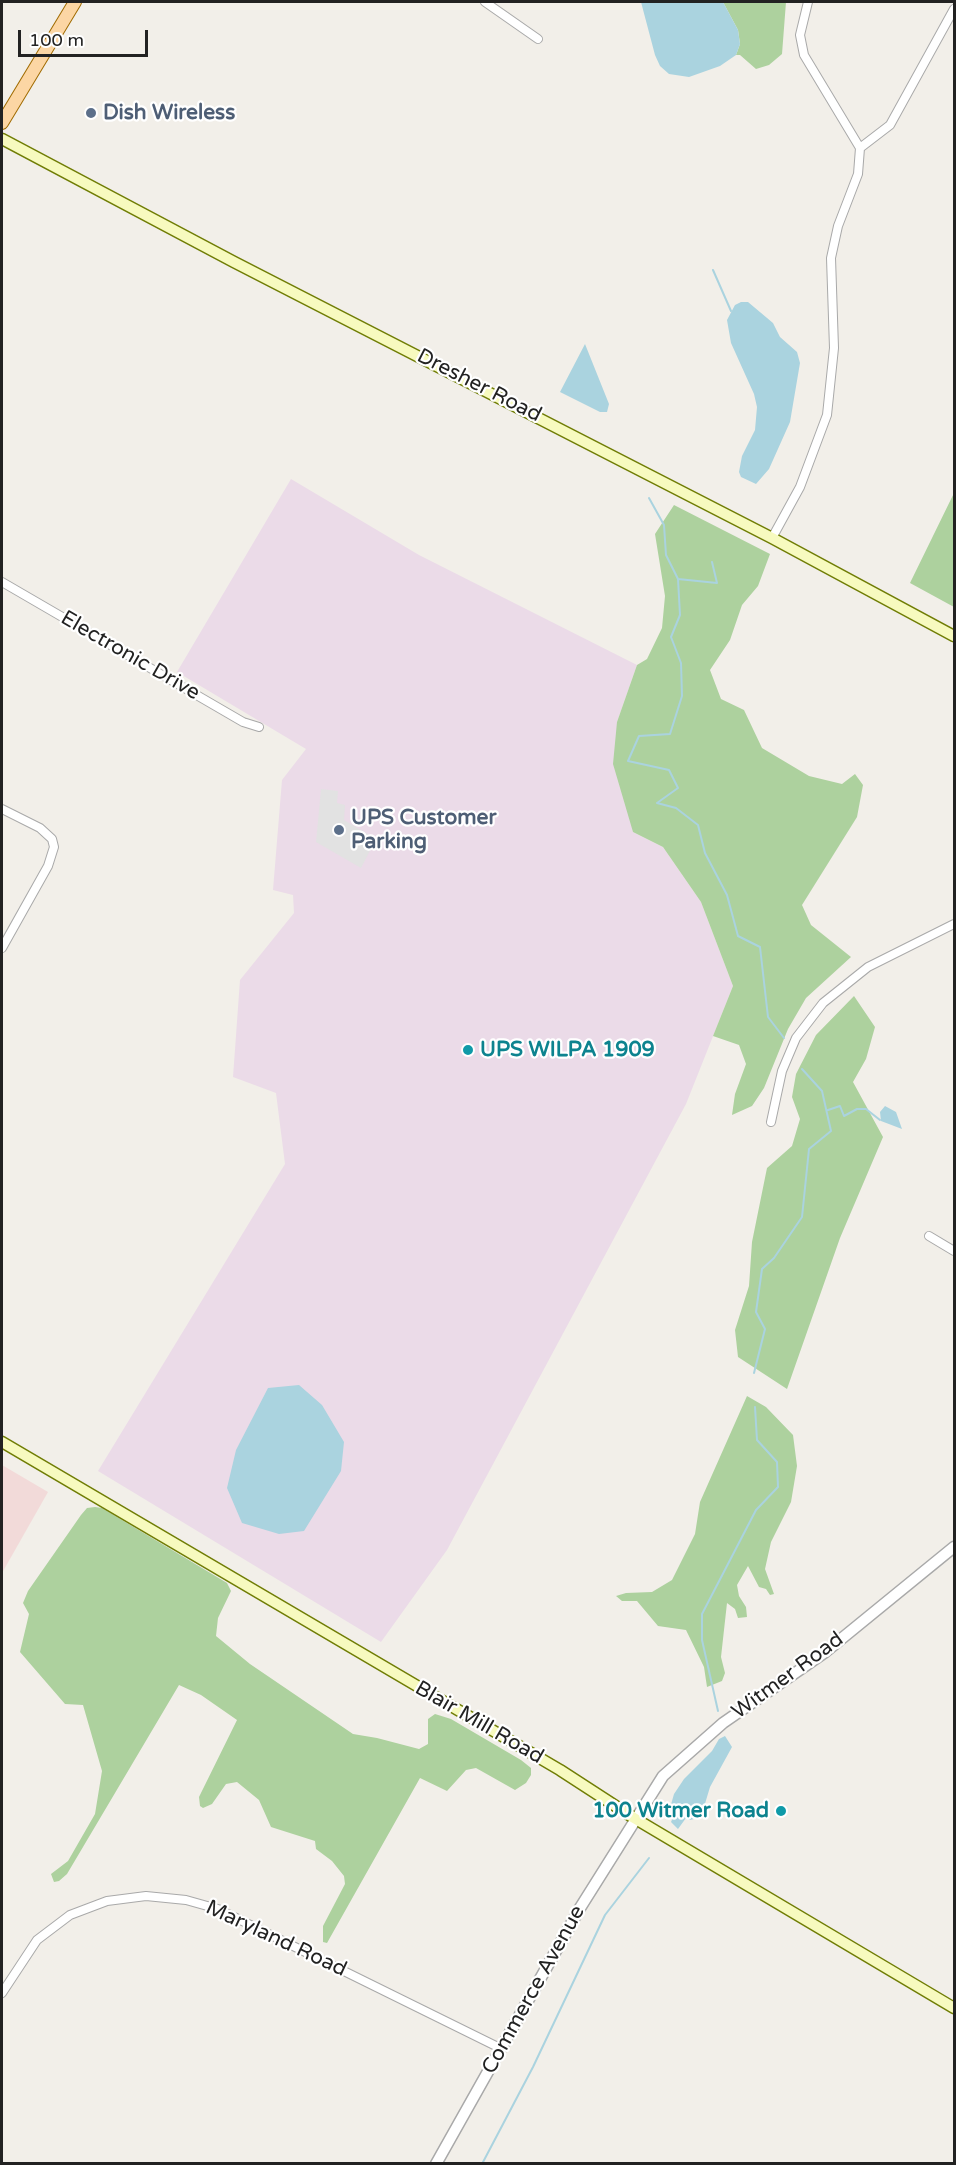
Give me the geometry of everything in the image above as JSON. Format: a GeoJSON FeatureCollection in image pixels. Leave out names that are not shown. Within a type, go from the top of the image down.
{"type":"FeatureCollection","features":[{"type":"Feature","properties":{"kind":"main road"},"geometry":{"type":"LineString","coordinates":[[2,123],[75,2]]}},
{"type":"Feature","properties":{"kind":"main road","name":"Dresher Road"},"geometry":{"type":"LineString","coordinates":[[2,139],[234,262],[772,538],[954,636]]}},
{"type":"Feature","properties":{"kind":"main road","name":"Blair Mill Road"},"geometry":{"type":"LineString","coordinates":[[2,1442],[560,1770],[634,1818],[954,2008]]}},
{"type":"Feature","properties":{"kind":"street"},"geometry":{"type":"LineString","coordinates":[[485,2],[538,39]]}},
{"type":"Feature","properties":{"kind":"street"},"geometry":{"type":"LineString","coordinates":[[772,538],[800,487],[827,415],[834,348],[831,258],[838,226],[858,174],[860,148],[804,55],[800,35],[808,2]]}},
{"type":"Feature","properties":{"kind":"street"},"geometry":{"type":"LineString","coordinates":[[860,148],[890,125],[954,9]]}},
{"type":"Feature","properties":{"kind":"street","name":"Electronic Drive"},"geometry":{"type":"LineString","coordinates":[[2,582],[243,722],[259,728]]}},
{"type":"Feature","properties":{"kind":"street"},"geometry":{"type":"LineString","coordinates":[[2,808],[40,828],[52,839],[54,847],[48,866],[2,948]]}},
{"type":"Feature","properties":{"kind":"street"},"geometry":{"type":"LineString","coordinates":[[771,1122],[782,1071],[796,1038],[823,1003],[868,967],[954,924]]}},
{"type":"Feature","properties":{"kind":"street"},"geometry":{"type":"LineString","coordinates":[[929,1236],[954,1251]]}},
{"type":"Feature","properties":{"kind":"street","name":"Witmer Road"},"geometry":{"type":"LineString","coordinates":[[634,1818],[663,1776],[723,1723],[824,1653],[954,1547]]}},
{"type":"Feature","properties":{"kind":"street","name":"Commerce Avenue"},"geometry":{"type":"LineString","coordinates":[[436,2163],[580,1908],[634,1818]]}},
{"type":"Feature","properties":{"kind":"street","name":"Maryland Road"},"geometry":{"type":"LineString","coordinates":[[2,1993],[38,1940],[70,1915],[107,1901],[146,1896],[186,1900],[218,1909],[502,2049]]}},
{"type":"Feature","properties":{"kind":"shaded area"},"geometry":{"type":"Polygon","coordinates":[[[291,479],[419,555],[637,665],[617,722],[633,832],[663,847],[701,902],[733,986],[686,1104],[447,1550],[381,1642],[98,1471],[285,1164],[276,1093],[233,1077],[240,980],[294,913],[293,895],[273,890],[282,780],[306,749],[177,672],[291,479]]]}},
{"type":"Feature","properties":{"kind":"shaded area","name":"UPS Customer Parking"},"geometry":{"type":"Polygon","coordinates":[[[321,789],[338,791],[337,803],[345,805],[344,820],[376,839],[361,868],[316,842],[321,789]]]}},
{"type":"Feature","properties":{"kind":"shaded area"},"geometry":{"type":"Polygon","coordinates":[[[2,1465],[48,1492],[2,1573],[2,1465]]]}},
{"type":"Feature","properties":{"kind":"green space"},"geometry":{"type":"Polygon","coordinates":[[[723,2],[786,2],[782,54],[769,65],[756,69],[740,55],[736,55],[740,44],[738,30],[723,2]]]}},
{"type":"Feature","properties":{"kind":"green space"},"geometry":{"type":"Polygon","coordinates":[[[954,493],[954,607],[910,583],[954,493]]]}},
{"type":"Feature","properties":{"kind":"green space"},"geometry":{"type":"Polygon","coordinates":[[[674,505],[770,554],[758,586],[742,605],[730,640],[710,670],[721,699],[744,710],[762,748],[809,776],[842,784],[855,774],[863,785],[857,817],[802,905],[811,925],[851,957],[806,998],[788,1029],[764,1088],[752,1106],[732,1115],[735,1094],[746,1064],[739,1045],[713,1036],[733,986],[701,902],[663,847],[633,832],[613,764],[617,722],[637,665],[647,659],[662,628],[665,596],[655,534],[674,505]]]}},
{"type":"Feature","properties":{"kind":"green space"},"geometry":{"type":"Polygon","coordinates":[[[854,996],[875,1027],[866,1059],[853,1082],[883,1137],[840,1238],[787,1389],[738,1357],[735,1330],[749,1286],[752,1242],[767,1168],[792,1146],[800,1119],[792,1097],[796,1074],[816,1035],[854,996]]]}},
{"type":"Feature","properties":{"kind":"green space"},"geometry":{"type":"Polygon","coordinates":[[[747,1396],[766,1407],[793,1435],[797,1466],[791,1502],[771,1542],[765,1569],[774,1594],[770,1595],[766,1589],[759,1587],[748,1566],[737,1585],[739,1596],[746,1607],[747,1617],[738,1618],[735,1609],[727,1603],[721,1657],[725,1673],[722,1681],[707,1687],[704,1667],[686,1630],[658,1626],[637,1601],[622,1601],[616,1596],[626,1593],[652,1592],[672,1580],[695,1534],[700,1502],[747,1396]]]}},
{"type":"Feature","properties":{"kind":"green space"},"geometry":{"type":"Polygon","coordinates":[[[87,1508],[102,1508],[227,1583],[231,1591],[218,1618],[216,1636],[250,1664],[353,1734],[419,1749],[428,1744],[428,1719],[435,1714],[451,1719],[521,1760],[531,1768],[531,1775],[526,1783],[515,1790],[476,1768],[466,1770],[447,1791],[420,1778],[327,1943],[323,1942],[323,1926],[345,1884],[344,1876],[332,1861],[316,1849],[315,1841],[271,1827],[259,1800],[237,1782],[226,1784],[212,1804],[203,1808],[200,1806],[199,1797],[237,1720],[201,1695],[179,1685],[67,1874],[54,1882],[51,1874],[68,1861],[95,1814],[102,1771],[83,1705],[65,1704],[20,1652],[29,1614],[23,1603],[28,1591],[81,1515],[87,1508]]]}},
{"type":"Feature","properties":{"kind":"water"},"geometry":{"type":"Polygon","coordinates":[[[641,2],[723,2],[738,30],[740,44],[736,55],[720,66],[689,77],[669,74],[660,66],[655,55],[641,2]]]}},
{"type":"Feature","properties":{"kind":"water"},"geometry":{"type":"Polygon","coordinates":[[[748,302],[773,323],[780,337],[797,352],[800,363],[790,422],[769,469],[756,484],[741,477],[739,472],[742,456],[755,430],[757,407],[754,394],[731,343],[727,320],[735,305],[748,302]]]}},
{"type":"Feature","properties":{"kind":"water"},"geometry":{"type":"Polygon","coordinates":[[[585,344],[609,404],[607,412],[600,412],[560,392],[585,344]]]}},
{"type":"Feature","properties":{"kind":"water"},"geometry":{"type":"Polygon","coordinates":[[[885,1106],[896,1112],[902,1129],[881,1121],[880,1112],[885,1106]]]}},
{"type":"Feature","properties":{"kind":"water"},"geometry":{"type":"Polygon","coordinates":[[[299,1385],[322,1405],[344,1442],[341,1471],[304,1531],[279,1534],[242,1523],[227,1488],[236,1450],[268,1388],[299,1385]]]}},
{"type":"Feature","properties":{"kind":"water"},"geometry":{"type":"Polygon","coordinates":[[[725,1736],[732,1747],[710,1787],[704,1807],[698,1818],[690,1820],[686,1818],[678,1829],[671,1822],[675,1813],[670,1808],[674,1794],[684,1779],[712,1751],[719,1739],[725,1736]]]}},
{"type":"Feature","properties":{"kind":"waterway"},"geometry":{"type":"LineString","coordinates":[[713,270],[731,311]]}},
{"type":"Feature","properties":{"kind":"waterway"},"geometry":{"type":"LineString","coordinates":[[649,498],[664,525],[666,555],[678,579]]}},
{"type":"Feature","properties":{"kind":"waterway"},"geometry":{"type":"LineString","coordinates":[[712,562],[717,583],[678,579],[680,615],[671,637],[681,663],[682,696],[670,734],[639,736],[628,761],[669,770],[678,788],[657,803],[676,808],[698,825],[705,853],[727,895],[738,936],[760,947],[768,1017],[784,1038]]}},
{"type":"Feature","properties":{"kind":"waterway"},"geometry":{"type":"LineString","coordinates":[[754,1373],[765,1329],[756,1312],[762,1269],[774,1258],[802,1217],[809,1149],[831,1131],[822,1091],[802,1069]]}},
{"type":"Feature","properties":{"kind":"waterway"},"geometry":{"type":"LineString","coordinates":[[828,1110],[840,1106],[844,1116],[857,1109],[866,1109],[880,1120]]}},
{"type":"Feature","properties":{"kind":"waterway"},"geometry":{"type":"LineString","coordinates":[[718,1711],[702,1640],[702,1614],[756,1510],[778,1487],[777,1462],[757,1440],[755,1407]]}},
{"type":"Feature","properties":{"kind":"waterway"},"geometry":{"type":"LineString","coordinates":[[482,2164],[533,2067],[605,1915],[649,1858]]}},
{"type":"Feature","properties":{"kind":"place","name":"Dish Wireless"},"geometry":{"type":"Point","coordinates":[91,113]}},
{"type":"Feature","properties":{"kind":"place","name":"UPS Customer Parking"},"geometry":{"type":"Point","coordinates":[339,830]}},
{"type":"Feature","properties":{"kind":"place","name":"UPS WILPA 1909"},"geometry":{"type":"Point","coordinates":[468,1050]}},
{"type":"Feature","properties":{"kind":"place","name":"100 Witmer Road"},"geometry":{"type":"Point","coordinates":[781,1811]}}]}
